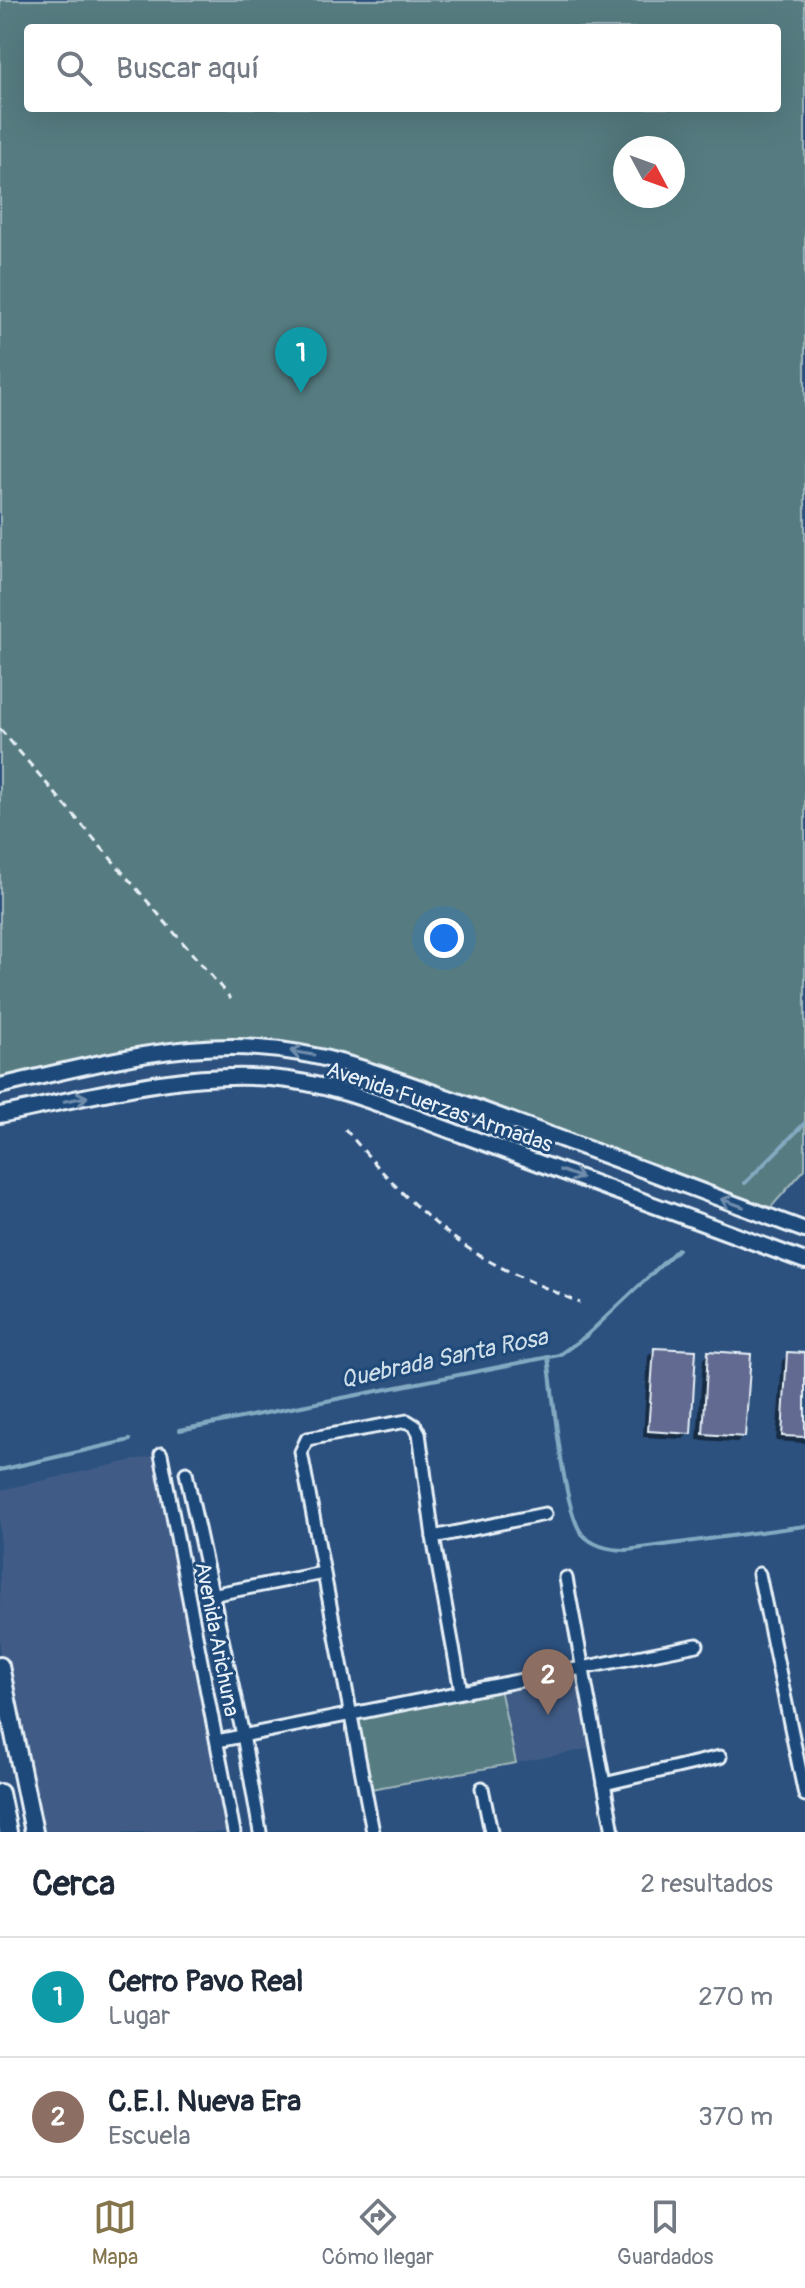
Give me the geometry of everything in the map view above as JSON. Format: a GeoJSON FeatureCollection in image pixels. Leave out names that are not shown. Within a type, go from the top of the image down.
{"type":"FeatureCollection","features":[{"type":"Feature","properties":{"kind":"main road"},"geometry":{"type":"LineString","coordinates":[[0,1666],[34,1832]]}},
{"type":"Feature","properties":{"kind":"main road"},"geometry":{"type":"LineString","coordinates":[[0,1793],[8,1832]]}},
{"type":"Feature","properties":{"kind":"street","name":"Avenida Fuerzas Armadas"},"geometry":{"type":"LineString","coordinates":[[0,1086],[69,1070],[187,1050],[258,1048],[312,1055],[354,1066],[490,1113],[805,1230]]}},
{"type":"Feature","properties":{"kind":"street","name":"Avenida Fuerzas Armadas"},"geometry":{"type":"LineString","coordinates":[[0,1115],[194,1080],[247,1077],[296,1081],[388,1108],[805,1261]]}},
{"type":"Feature","properties":{"kind":"street"},"geometry":{"type":"LineString","coordinates":[[373,1832],[301,1452],[307,1439],[407,1421],[415,1426],[419,1433],[433,1537],[461,1691]]}},
{"type":"Feature","properties":{"kind":"street","name":"Avenida Arichuna"},"geometry":{"type":"LineString","coordinates":[[161,1454],[234,1832]]}},
{"type":"Feature","properties":{"kind":"street"},"geometry":{"type":"LineString","coordinates":[[186,1473],[243,1735],[260,1832]]}},
{"type":"Feature","properties":{"kind":"street"},"geometry":{"type":"LineString","coordinates":[[433,1537],[545,1514]]}},
{"type":"Feature","properties":{"kind":"street"},"geometry":{"type":"LineString","coordinates":[[211,1595],[323,1573]]}},
{"type":"Feature","properties":{"kind":"street"},"geometry":{"type":"LineString","coordinates":[[759,1574],[805,1795]]}},
{"type":"Feature","properties":{"kind":"street"},"geometry":{"type":"LineString","coordinates":[[566,1578],[613,1832]]}},
{"type":"Feature","properties":{"kind":"street"},"geometry":{"type":"LineString","coordinates":[[217,1741],[697,1645]]}},
{"type":"Feature","properties":{"kind":"street"},"geometry":{"type":"LineString","coordinates":[[604,1784],[720,1757]]}},
{"type":"Feature","properties":{"kind":"street"},"geometry":{"type":"LineString","coordinates":[[482,1788],[491,1832]]}},
{"type":"Feature","properties":{"kind":"path"},"geometry":{"type":"LineString","coordinates":[[0,729],[231,999]]}},
{"type":"Feature","properties":{"kind":"path"},"geometry":{"type":"LineString","coordinates":[[345,1129],[407,1198],[461,1243],[517,1275],[580,1303]]}},
{"type":"Feature","properties":{"kind":"shaded area"},"geometry":{"type":"Polygon","coordinates":[[[161,1454],[234,1832],[34,1832],[0,1666],[0,1490],[161,1454]]]}},
{"type":"Feature","properties":{"kind":"shaded area"},"geometry":{"type":"Polygon","coordinates":[[[583,1667],[597,1747],[516,1763],[499,1684],[583,1667]]]}},
{"type":"Feature","properties":{"kind":"green space"},"geometry":{"type":"Polygon","coordinates":[[[0,0],[805,0],[805,1169],[764,1215],[380,1074],[234,1047],[0,1086],[0,0]]]}},
{"type":"Feature","properties":{"kind":"green space"},"geometry":{"type":"Polygon","coordinates":[[[499,1684],[516,1763],[365,1790],[351,1713],[499,1684]]]}},
{"type":"Feature","properties":{"kind":"building"},"geometry":{"type":"Polygon","coordinates":[[[654,1348],[696,1350],[691,1434],[648,1431],[654,1348]]]}},
{"type":"Feature","properties":{"kind":"building"},"geometry":{"type":"Polygon","coordinates":[[[708,1351],[751,1354],[745,1437],[703,1434],[708,1351]]]}},
{"type":"Feature","properties":{"kind":"building"},"geometry":{"type":"Polygon","coordinates":[[[787,1352],[805,1353],[805,1437],[782,1436],[787,1352]]]}},
{"type":"Feature","properties":{"kind":"waterway","name":"Quebrada Santa Rosa"},"geometry":{"type":"LineString","coordinates":[[745,1183],[805,1123]]}},
{"type":"Feature","properties":{"kind":"waterway","name":"Quebrada Santa Rosa"},"geometry":{"type":"LineString","coordinates":[[180,1430],[559,1355],[586,1336],[678,1249]]}},
{"type":"Feature","properties":{"kind":"waterway"},"geometry":{"type":"LineString","coordinates":[[548,1357],[569,1501],[582,1534],[592,1542],[627,1550],[805,1526]]}},
{"type":"Feature","properties":{"kind":"waterway","name":"Quebrada Santa Rosa"},"geometry":{"type":"LineString","coordinates":[[0,1470],[130,1440]]}},
{"type":"Feature","properties":{"kind":"place","name":"Cerro Pavo Real"},"geometry":{"type":"Point","coordinates":[301,393]}},
{"type":"Feature","properties":{"kind":"place","name":"C.E.I. Nueva Era"},"geometry":{"type":"Point","coordinates":[548,1715]}}]}
